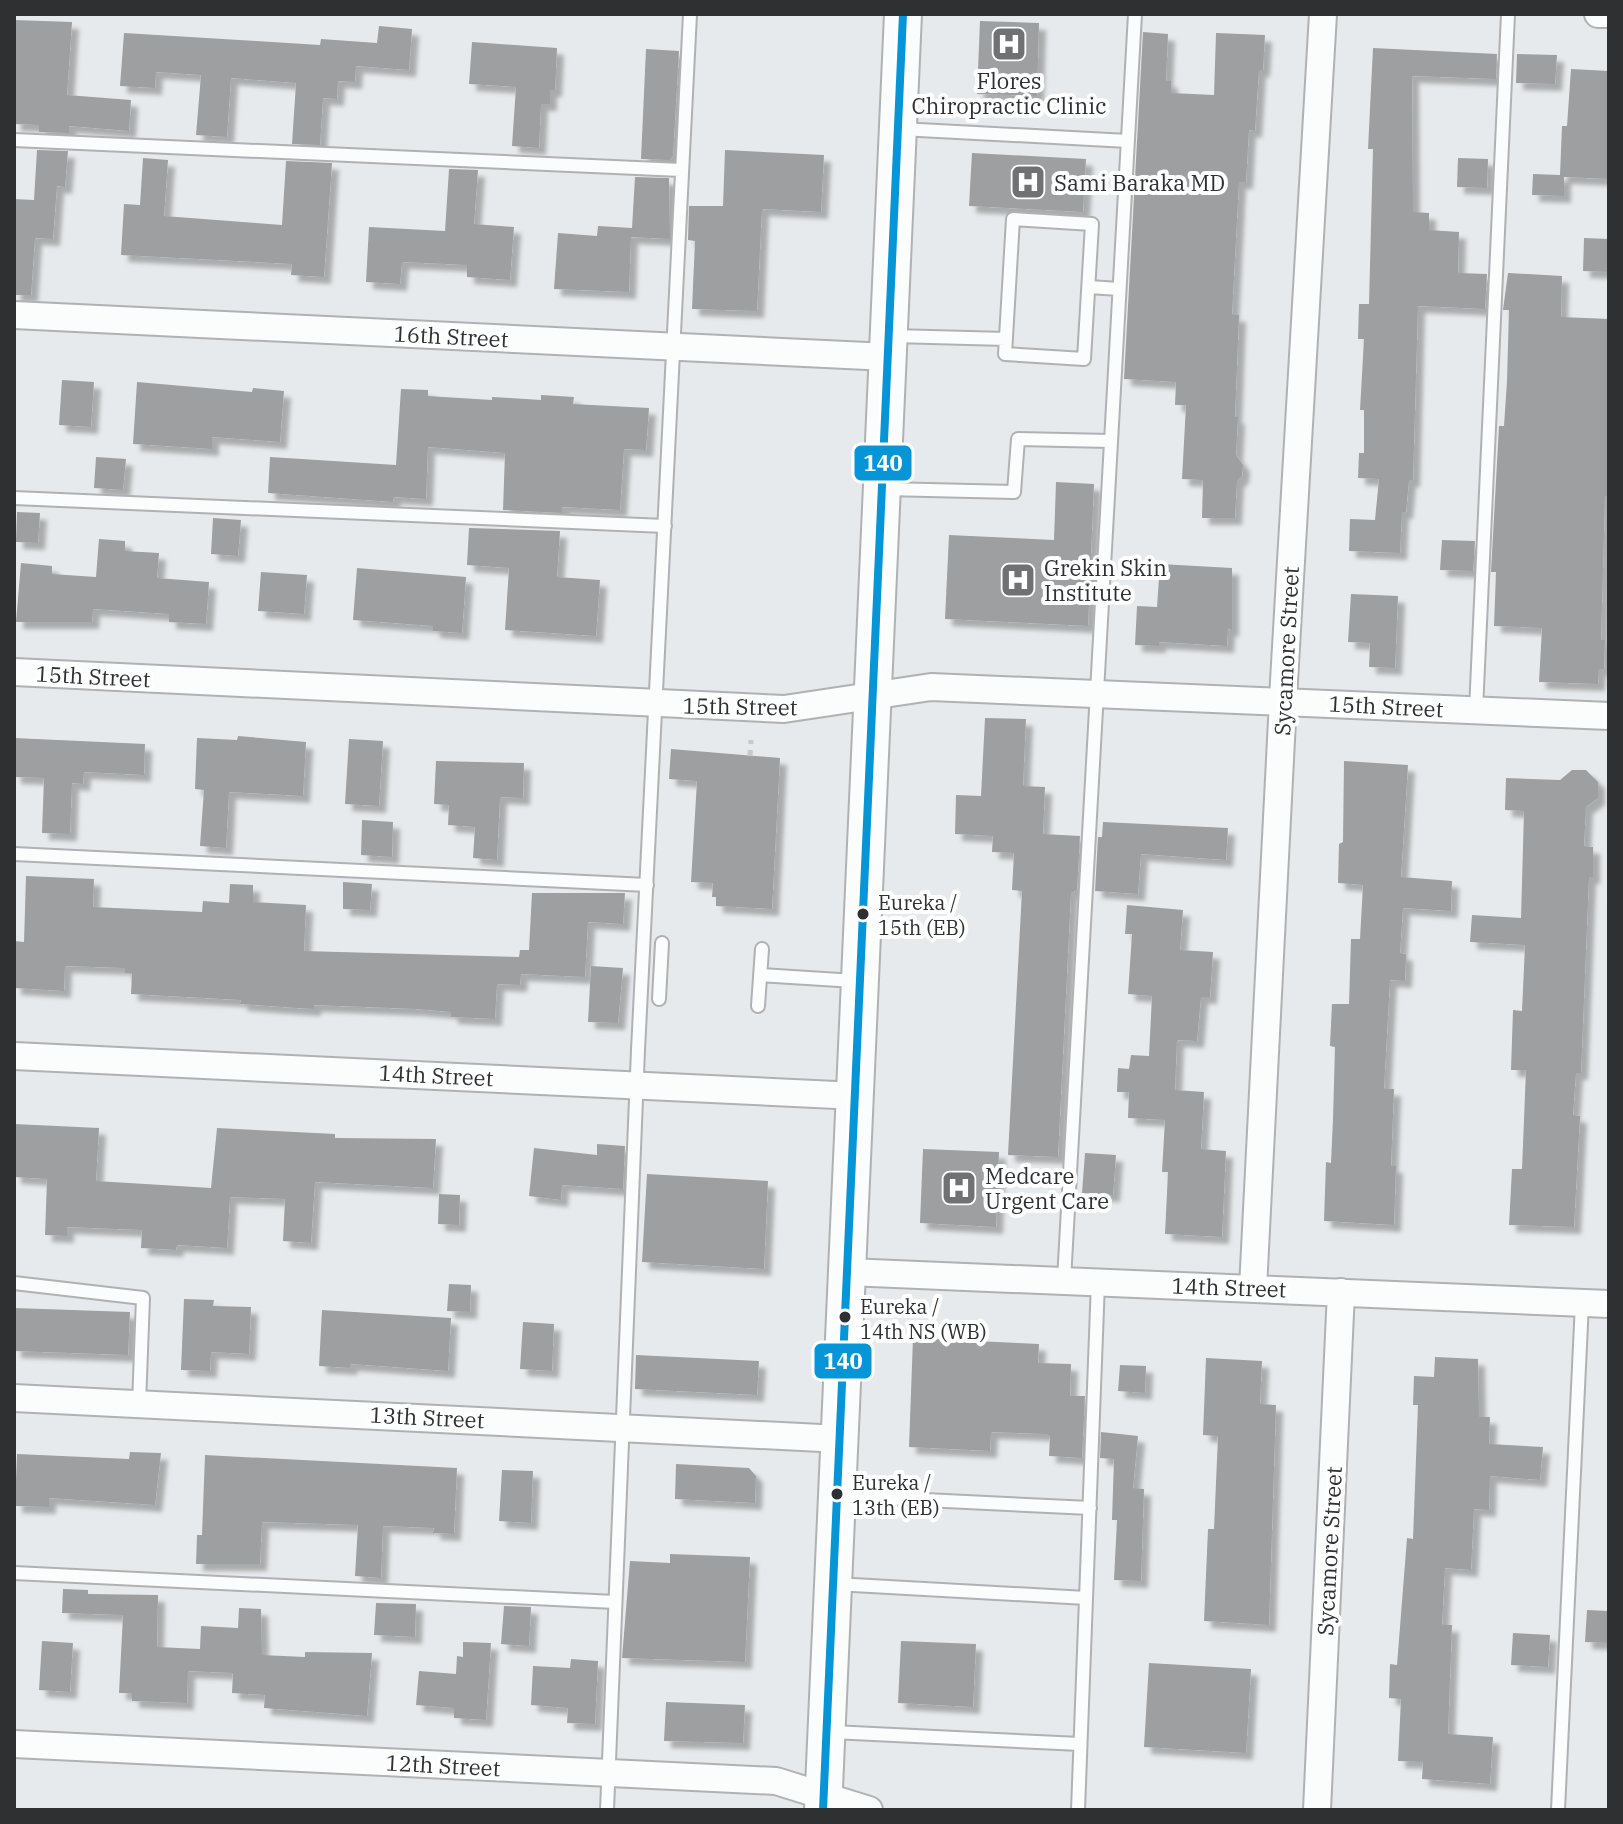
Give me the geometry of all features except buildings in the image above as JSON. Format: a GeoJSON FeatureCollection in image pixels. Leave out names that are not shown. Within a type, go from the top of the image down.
{"type":"FeatureCollection","features":[{"type":"Feature","properties":{"kind":"main road"},"geometry":{"type":"LineString","coordinates":[[823,1802],[857,1096],[903,14]]}},
{"type":"Feature","properties":{"kind":"street","name":"Sycamore Street"},"geometry":{"type":"LineString","coordinates":[[1253,1288],[1323,14]]}},
{"type":"Feature","properties":{"kind":"street"},"geometry":{"type":"LineString","coordinates":[[1598,14],[1609,14]]}},
{"type":"Feature","properties":{"kind":"street","name":"16th Street"},"geometry":{"type":"LineString","coordinates":[[14,315],[672,346],[888,346]]}},
{"type":"Feature","properties":{"kind":"street","name":"15th Street"},"geometry":{"type":"LineString","coordinates":[[14,672],[800,709],[931,687],[1609,716]]}},
{"type":"Feature","properties":{"kind":"street","name":"14th Street"},"geometry":{"type":"LineString","coordinates":[[14,1056],[857,1096]]}},
{"type":"Feature","properties":{"kind":"street","name":"14th Street"},"geometry":{"type":"LineString","coordinates":[[848,1272],[1609,1304]]}},
{"type":"Feature","properties":{"kind":"street","name":"Sycamore Street"},"geometry":{"type":"LineString","coordinates":[[1317,1810],[1341,1292]]}},
{"type":"Feature","properties":{"kind":"street","name":"13th Street"},"geometry":{"type":"LineString","coordinates":[[14,1398],[841,1439]]}},
{"type":"Feature","properties":{"kind":"street","name":"12th Street"},"geometry":{"type":"LineString","coordinates":[[14,1744],[776,1781],[823,1802],[869,1810]]}},
{"type":"Feature","properties":{"kind":"lane"},"geometry":{"type":"LineString","coordinates":[[607,1810],[636,1084],[690,14]]}},
{"type":"Feature","properties":{"kind":"lane"},"geometry":{"type":"LineString","coordinates":[[1064,1280],[1135,14]]}},
{"type":"Feature","properties":{"kind":"lane"},"geometry":{"type":"LineString","coordinates":[[1476,710],[1508,14]]}},
{"type":"Feature","properties":{"kind":"lane"},"geometry":{"type":"LineString","coordinates":[[897,129],[1128,141]]}},
{"type":"Feature","properties":{"kind":"lane"},"geometry":{"type":"LineString","coordinates":[[14,140],[681,170]]}},
{"type":"Feature","properties":{"kind":"lane"},"geometry":{"type":"LineString","coordinates":[[1013,219],[1092,224],[1084,359],[1005,354],[1006,339],[1013,219]]}},
{"type":"Feature","properties":{"kind":"lane"},"geometry":{"type":"LineString","coordinates":[[1089,287],[1119,289]]}},
{"type":"Feature","properties":{"kind":"lane"},"geometry":{"type":"LineString","coordinates":[[888,346],[1006,339]]}},
{"type":"Feature","properties":{"kind":"lane"},"geometry":{"type":"LineString","coordinates":[[882,488],[1014,492],[1018,439],[1110,441]]}},
{"type":"Feature","properties":{"kind":"lane"},"geometry":{"type":"LineString","coordinates":[[14,498],[665,526]]}},
{"type":"Feature","properties":{"kind":"lane"},"geometry":{"type":"LineString","coordinates":[[14,854],[647,885]]}},
{"type":"Feature","properties":{"kind":"lane"},"geometry":{"type":"LineString","coordinates":[[659,999],[662,943]]}},
{"type":"Feature","properties":{"kind":"lane"},"geometry":{"type":"LineString","coordinates":[[758,1006],[762,949]]}},
{"type":"Feature","properties":{"kind":"lane"},"geometry":{"type":"LineString","coordinates":[[760,975],[862,981]]}},
{"type":"Feature","properties":{"kind":"lane"},"geometry":{"type":"LineString","coordinates":[[1078,1810],[1098,1282]]}},
{"type":"Feature","properties":{"kind":"lane"},"geometry":{"type":"LineString","coordinates":[[14,1283],[143,1298],[139,1404]]}},
{"type":"Feature","properties":{"kind":"lane"},"geometry":{"type":"LineString","coordinates":[[1558,1810],[1582,1303]]}},
{"type":"Feature","properties":{"kind":"lane"},"geometry":{"type":"LineString","coordinates":[[839,1496],[1090,1508]]}},
{"type":"Feature","properties":{"kind":"lane"},"geometry":{"type":"LineString","coordinates":[[14,1573],[615,1602]]}},
{"type":"Feature","properties":{"kind":"lane"},"geometry":{"type":"LineString","coordinates":[[835,1584],[1086,1598]]}},
{"type":"Feature","properties":{"kind":"lane"},"geometry":{"type":"LineString","coordinates":[[827,1732],[1080,1744]]}},
{"type":"Feature","properties":{"kind":"path"},"geometry":{"type":"LineString","coordinates":[[750,756],[751,740]]}},
{"type":"Feature","properties":{"kind":"transit line","name":"140"},"geometry":{"type":"LineString","coordinates":[[823,1810],[903,14]]}},
{"type":"Feature","properties":{"kind":"place","name":"Flores Chiropractic Clinic"},"geometry":{"type":"Point","coordinates":[1009,44]}},
{"type":"Feature","properties":{"kind":"place","name":"Sami Baraka MD"},"geometry":{"type":"Point","coordinates":[1028,182]}},
{"type":"Feature","properties":{"kind":"place","name":"Grekin Skin Institute"},"geometry":{"type":"Point","coordinates":[1018,580]}},
{"type":"Feature","properties":{"kind":"place","name":"Eureka / 15th (EB)"},"geometry":{"type":"Point","coordinates":[863,914]}},
{"type":"Feature","properties":{"kind":"place","name":"Medcare Urgent Care"},"geometry":{"type":"Point","coordinates":[959,1188]}},
{"type":"Feature","properties":{"kind":"place","name":"Eureka / 14th NS (WB)"},"geometry":{"type":"Point","coordinates":[845,1317]}},
{"type":"Feature","properties":{"kind":"place","name":"Eureka / 13th (EB)"},"geometry":{"type":"Point","coordinates":[837,1494]}}]}
